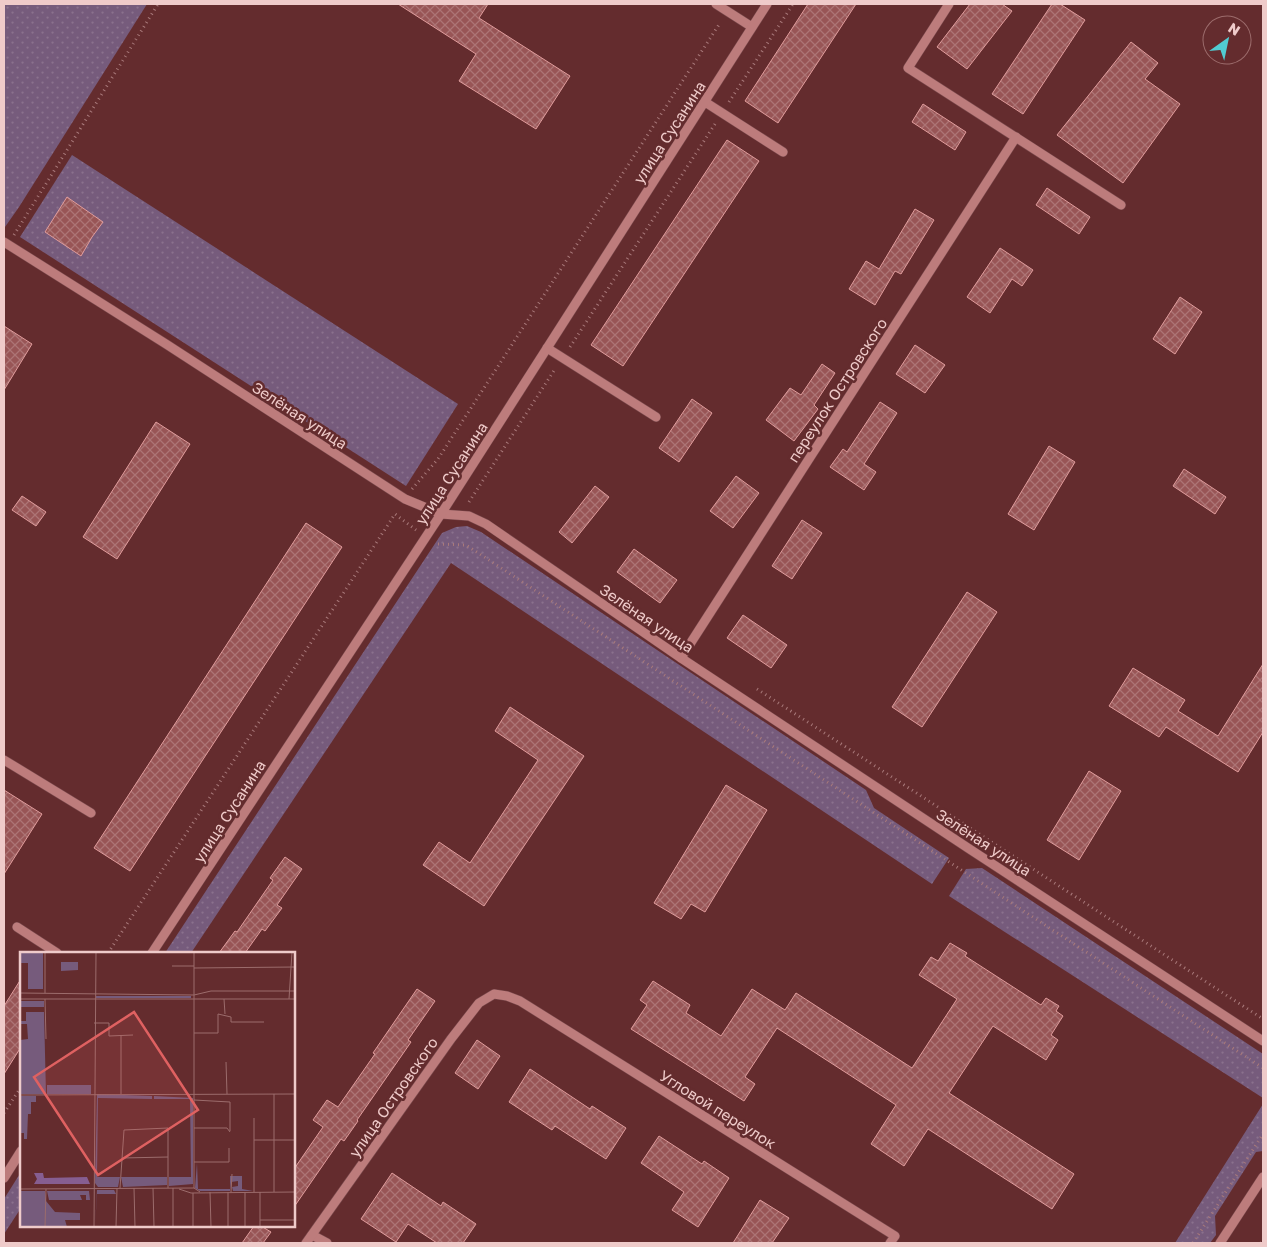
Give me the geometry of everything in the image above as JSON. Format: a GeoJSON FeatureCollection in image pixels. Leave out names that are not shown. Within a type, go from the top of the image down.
{"type":"FeatureCollection","features":[{"type":"Feature","properties":{"kind":"street"},"geometry":{"type":"LineString","coordinates":[[716,4],[752,27]]}},
{"type":"Feature","properties":{"kind":"street","name":"улица Сусанина"},"geometry":{"type":"LineString","coordinates":[[153,952],[441,514],[767,4]]}},
{"type":"Feature","properties":{"kind":"street"},"geometry":{"type":"LineString","coordinates":[[949,4],[908,68],[1121,205]]}},
{"type":"Feature","properties":{"kind":"street"},"geometry":{"type":"LineString","coordinates":[[704,102],[784,152]]}},
{"type":"Feature","properties":{"kind":"street","name":"переулок Островского"},"geometry":{"type":"LineString","coordinates":[[681,658],[1016,138]]}},
{"type":"Feature","properties":{"kind":"street","name":"Зелёная улица"},"geometry":{"type":"LineString","coordinates":[[6,243],[405,499],[441,514],[468,516],[486,524],[681,658],[1263,1041]]}},
{"type":"Feature","properties":{"kind":"street"},"geometry":{"type":"LineString","coordinates":[[547,348],[656,417]]}},
{"type":"Feature","properties":{"kind":"street"},"geometry":{"type":"LineString","coordinates":[[4,760],[91,813]]}},
{"type":"Feature","properties":{"kind":"street"},"geometry":{"type":"LineString","coordinates":[[17,927],[55,952]]}},
{"type":"Feature","properties":{"kind":"street","name":"улица Островского"},"geometry":{"type":"LineString","coordinates":[[306,1243],[445,1047],[479,1003],[494,994],[520,1001]]}},
{"type":"Feature","properties":{"kind":"street","name":"Угловой переулок"},"geometry":{"type":"LineString","coordinates":[[520,1001],[894,1236],[890,1243]]}},
{"type":"Feature","properties":{"kind":"street"},"geometry":{"type":"LineString","coordinates":[[4,1178],[20,1153]]}},
{"type":"Feature","properties":{"kind":"street"},"geometry":{"type":"LineString","coordinates":[[1220,1243],[1263,1177]]}},
{"type":"Feature","properties":{"kind":"street"},"geometry":{"type":"LineString","coordinates":[[312,1234],[327,1243]]}},
{"type":"Feature","properties":{"kind":"path"},"geometry":{"type":"LineString","coordinates":[[6,243],[158,4]]}},
{"type":"Feature","properties":{"kind":"path"},"geometry":{"type":"LineString","coordinates":[[461,515],[793,4]]}},
{"type":"Feature","properties":{"kind":"path"},"geometry":{"type":"LineString","coordinates":[[109,952],[405,499],[416,483],[438,460],[727,11]]}},
{"type":"Feature","properties":{"kind":"path"},"geometry":{"type":"LineString","coordinates":[[395,514],[408,525],[438,544],[466,545],[1263,1068]]}},
{"type":"Feature","properties":{"kind":"path"},"geometry":{"type":"LineString","coordinates":[[754,687],[1263,1018]]}},
{"type":"Feature","properties":{"kind":"path"},"geometry":{"type":"LineString","coordinates":[[4,1113],[20,1088]]}},
{"type":"Feature","properties":{"kind":"path"},"geometry":{"type":"LineString","coordinates":[[1193,1243],[1263,1134]]}},
{"type":"Feature","properties":{"kind":"path"},"geometry":{"type":"LineString","coordinates":[[1260,1243],[1263,1239]]}},
{"type":"Feature","properties":{"kind":"shaded area"},"geometry":{"type":"Polygon","coordinates":[[[4,4],[147,4],[5,227],[4,226],[4,4]]]}},
{"type":"Feature","properties":{"kind":"shaded area"},"geometry":{"type":"Polygon","coordinates":[[[72,155],[458,404],[406,486],[20,237],[72,155]]]}},
{"type":"Feature","properties":{"kind":"shaded area"},"geometry":{"type":"Polygon","coordinates":[[[467,526],[481,532],[866,790],[874,808],[949,858],[932,884],[451,563],[192,952],[166,952],[442,533],[456,527],[467,526]]]}},
{"type":"Feature","properties":{"kind":"shaded area"},"geometry":{"type":"Polygon","coordinates":[[[982,868],[1263,1054],[1263,1098],[949,896],[966,869],[982,868]]]}},
{"type":"Feature","properties":{"kind":"shaded area"},"geometry":{"type":"Polygon","coordinates":[[[1263,1104],[1263,1151],[1256,1152],[1215,1216],[1216,1235],[1210,1243],[1175,1243],[1263,1104]]]}},
{"type":"Feature","properties":{"kind":"shaded area"},"geometry":{"type":"Polygon","coordinates":[[[20,1174],[20,1210],[4,1234],[4,1199],[20,1174]]]}},
{"type":"Feature","properties":{"kind":"building"},"geometry":{"type":"Polygon","coordinates":[[[398,4],[488,4],[479,18],[570,76],[536,129],[459,81],[476,54],[398,4]]]}},
{"type":"Feature","properties":{"kind":"building"},"geometry":{"type":"Polygon","coordinates":[[[808,4],[856,4],[778,123],[745,101],[808,4]]]}},
{"type":"Feature","properties":{"kind":"building"},"geometry":{"type":"Polygon","coordinates":[[[970,4],[1002,4],[1012,11],[967,69],[937,47],[970,4]]]}},
{"type":"Feature","properties":{"kind":"building"},"geometry":{"type":"Polygon","coordinates":[[[1052,4],[1060,4],[1085,20],[1023,114],[992,94],[1052,4]]]}},
{"type":"Feature","properties":{"kind":"building"},"geometry":{"type":"Polygon","coordinates":[[[1131,42],[1158,63],[1145,79],[1180,104],[1123,183],[1057,135],[1131,42]]]}},
{"type":"Feature","properties":{"kind":"building"},"geometry":{"type":"Polygon","coordinates":[[[923,104],[966,132],[955,150],[912,122],[923,104]]]}},
{"type":"Feature","properties":{"kind":"building"},"geometry":{"type":"Polygon","coordinates":[[[727,140],[759,161],[623,366],[591,345],[727,140]]]}},
{"type":"Feature","properties":{"kind":"building"},"geometry":{"type":"Polygon","coordinates":[[[1047,188],[1090,217],[1079,234],[1036,205],[1047,188]]]}},
{"type":"Feature","properties":{"kind":"building"},"geometry":{"type":"Polygon","coordinates":[[[67,197],[103,222],[81,256],[45,232],[67,197]]]}},
{"type":"Feature","properties":{"kind":"building"},"geometry":{"type":"Polygon","coordinates":[[[915,209],[934,220],[901,274],[895,271],[875,305],[849,289],[866,261],[879,269],[915,209]]]}},
{"type":"Feature","properties":{"kind":"building"},"geometry":{"type":"Polygon","coordinates":[[[1000,248],[1033,270],[1022,286],[1012,279],[990,313],[967,297],[1000,248]]]}},
{"type":"Feature","properties":{"kind":"building"},"geometry":{"type":"Polygon","coordinates":[[[1180,297],[1202,312],[1175,354],[1153,339],[1180,297]]]}},
{"type":"Feature","properties":{"kind":"building"},"geometry":{"type":"Polygon","coordinates":[[[4,326],[32,344],[4,390],[4,326]]]}},
{"type":"Feature","properties":{"kind":"building"},"geometry":{"type":"Polygon","coordinates":[[[915,345],[945,365],[925,393],[896,374],[915,345]]]}},
{"type":"Feature","properties":{"kind":"building"},"geometry":{"type":"Polygon","coordinates":[[[822,364],[835,373],[814,405],[818,409],[794,441],[766,420],[790,388],[801,395],[822,364]]]}},
{"type":"Feature","properties":{"kind":"building"},"geometry":{"type":"Polygon","coordinates":[[[692,399],[712,413],[679,462],[659,448],[692,399]]]}},
{"type":"Feature","properties":{"kind":"building"},"geometry":{"type":"Polygon","coordinates":[[[880,402],[897,413],[864,464],[876,472],[864,490],[830,467],[843,449],[847,452],[880,402]]]}},
{"type":"Feature","properties":{"kind":"building"},"geometry":{"type":"Polygon","coordinates":[[[156,422],[190,444],[117,559],[83,537],[156,422]]]}},
{"type":"Feature","properties":{"kind":"building"},"geometry":{"type":"Polygon","coordinates":[[[1049,446],[1075,462],[1034,530],[1008,514],[1049,446]]]}},
{"type":"Feature","properties":{"kind":"building"},"geometry":{"type":"Polygon","coordinates":[[[1184,469],[1226,497],[1215,514],[1173,486],[1184,469]]]}},
{"type":"Feature","properties":{"kind":"building"},"geometry":{"type":"Polygon","coordinates":[[[736,476],[759,493],[733,528],[710,511],[736,476]]]}},
{"type":"Feature","properties":{"kind":"building"},"geometry":{"type":"Polygon","coordinates":[[[595,486],[609,497],[572,543],[559,532],[595,486]]]}},
{"type":"Feature","properties":{"kind":"building"},"geometry":{"type":"Polygon","coordinates":[[[22,496],[46,512],[36,526],[12,510],[22,496]]]}},
{"type":"Feature","properties":{"kind":"building"},"geometry":{"type":"Polygon","coordinates":[[[802,520],[822,533],[792,579],[772,566],[802,520]]]}},
{"type":"Feature","properties":{"kind":"building"},"geometry":{"type":"Polygon","coordinates":[[[306,523],[342,547],[130,871],[94,848],[306,523]]]}},
{"type":"Feature","properties":{"kind":"building"},"geometry":{"type":"Polygon","coordinates":[[[634,549],[677,580],[660,603],[617,572],[634,549]]]}},
{"type":"Feature","properties":{"kind":"building"},"geometry":{"type":"Polygon","coordinates":[[[967,592],[997,612],[922,727],[892,707],[967,592]]]}},
{"type":"Feature","properties":{"kind":"building"},"geometry":{"type":"Polygon","coordinates":[[[743,615],[787,645],[771,668],[727,638],[743,615]]]}},
{"type":"Feature","properties":{"kind":"building"},"geometry":{"type":"Polygon","coordinates":[[[1263,664],[1263,732],[1238,772],[1166,727],[1159,737],[1109,706],[1133,668],[1185,700],[1178,711],[1218,736],[1263,664]]]}},
{"type":"Feature","properties":{"kind":"building"},"geometry":{"type":"Polygon","coordinates":[[[510,707],[584,756],[484,906],[423,865],[439,842],[470,863],[538,760],[495,731],[510,707]]]}},
{"type":"Feature","properties":{"kind":"building"},"geometry":{"type":"Polygon","coordinates":[[[1089,771],[1121,791],[1079,860],[1047,840],[1089,771]]]}},
{"type":"Feature","properties":{"kind":"building"},"geometry":{"type":"Polygon","coordinates":[[[726,785],[767,810],[705,912],[691,904],[681,919],[654,903],[726,785]]]}},
{"type":"Feature","properties":{"kind":"building"},"geometry":{"type":"Polygon","coordinates":[[[4,790],[42,814],[4,874],[4,790]]]}},
{"type":"Feature","properties":{"kind":"building"},"geometry":{"type":"Polygon","coordinates":[[[285,857],[302,869],[277,905],[282,908],[265,931],[262,929],[246,952],[220,952],[235,931],[237,932],[273,880],[270,878],[285,857]]]}},
{"type":"Feature","properties":{"kind":"building"},"geometry":{"type":"Polygon","coordinates":[[[950,943],[967,953],[965,956],[1041,1005],[1046,998],[1059,1006],[1056,1011],[1063,1016],[1051,1035],[1058,1040],[1046,1060],[993,1026],[949,1093],[1074,1174],[1052,1209],[928,1129],[904,1166],[871,1144],[896,1105],[777,1028],[745,1077],[755,1084],[744,1101],[631,1029],[647,1005],[640,1000],[653,981],[690,1005],[686,1013],[721,1036],[752,989],[785,1010],[796,993],[912,1068],[957,999],[919,975],[931,957],[938,961],[950,943]]]}},
{"type":"Feature","properties":{"kind":"building"},"geometry":{"type":"Polygon","coordinates":[[[20,981],[20,1049],[4,1074],[4,1006],[20,981]]]}},
{"type":"Feature","properties":{"kind":"building"},"geometry":{"type":"Polygon","coordinates":[[[417,989],[435,1001],[408,1040],[411,1042],[358,1121],[344,1141],[341,1139],[295,1206],[295,1168],[323,1127],[313,1120],[327,1100],[338,1107],[375,1054],[373,1053],[417,989]]]}},
{"type":"Feature","properties":{"kind":"building"},"geometry":{"type":"Polygon","coordinates":[[[477,1040],[500,1056],[478,1089],[455,1073],[477,1040]]]}},
{"type":"Feature","properties":{"kind":"building"},"geometry":{"type":"Polygon","coordinates":[[[530,1069],[590,1109],[592,1106],[626,1128],[606,1159],[555,1126],[552,1130],[509,1102],[530,1069]]]}},
{"type":"Feature","properties":{"kind":"building"},"geometry":{"type":"Polygon","coordinates":[[[659,1136],[702,1164],[704,1161],[729,1178],[698,1227],[672,1210],[684,1192],[641,1163],[659,1136]]]}},
{"type":"Feature","properties":{"kind":"building"},"geometry":{"type":"Polygon","coordinates":[[[392,1173],[441,1206],[443,1202],[476,1224],[463,1243],[437,1243],[408,1224],[396,1242],[361,1219],[392,1173]]]}},
{"type":"Feature","properties":{"kind":"building"},"geometry":{"type":"Polygon","coordinates":[[[760,1200],[789,1218],[772,1243],[733,1243],[760,1200]]]}},
{"type":"Feature","properties":{"kind":"building"},"geometry":{"type":"Polygon","coordinates":[[[253,1227],[263,1227],[271,1232],[263,1243],[242,1243],[253,1227]]]}}]}
